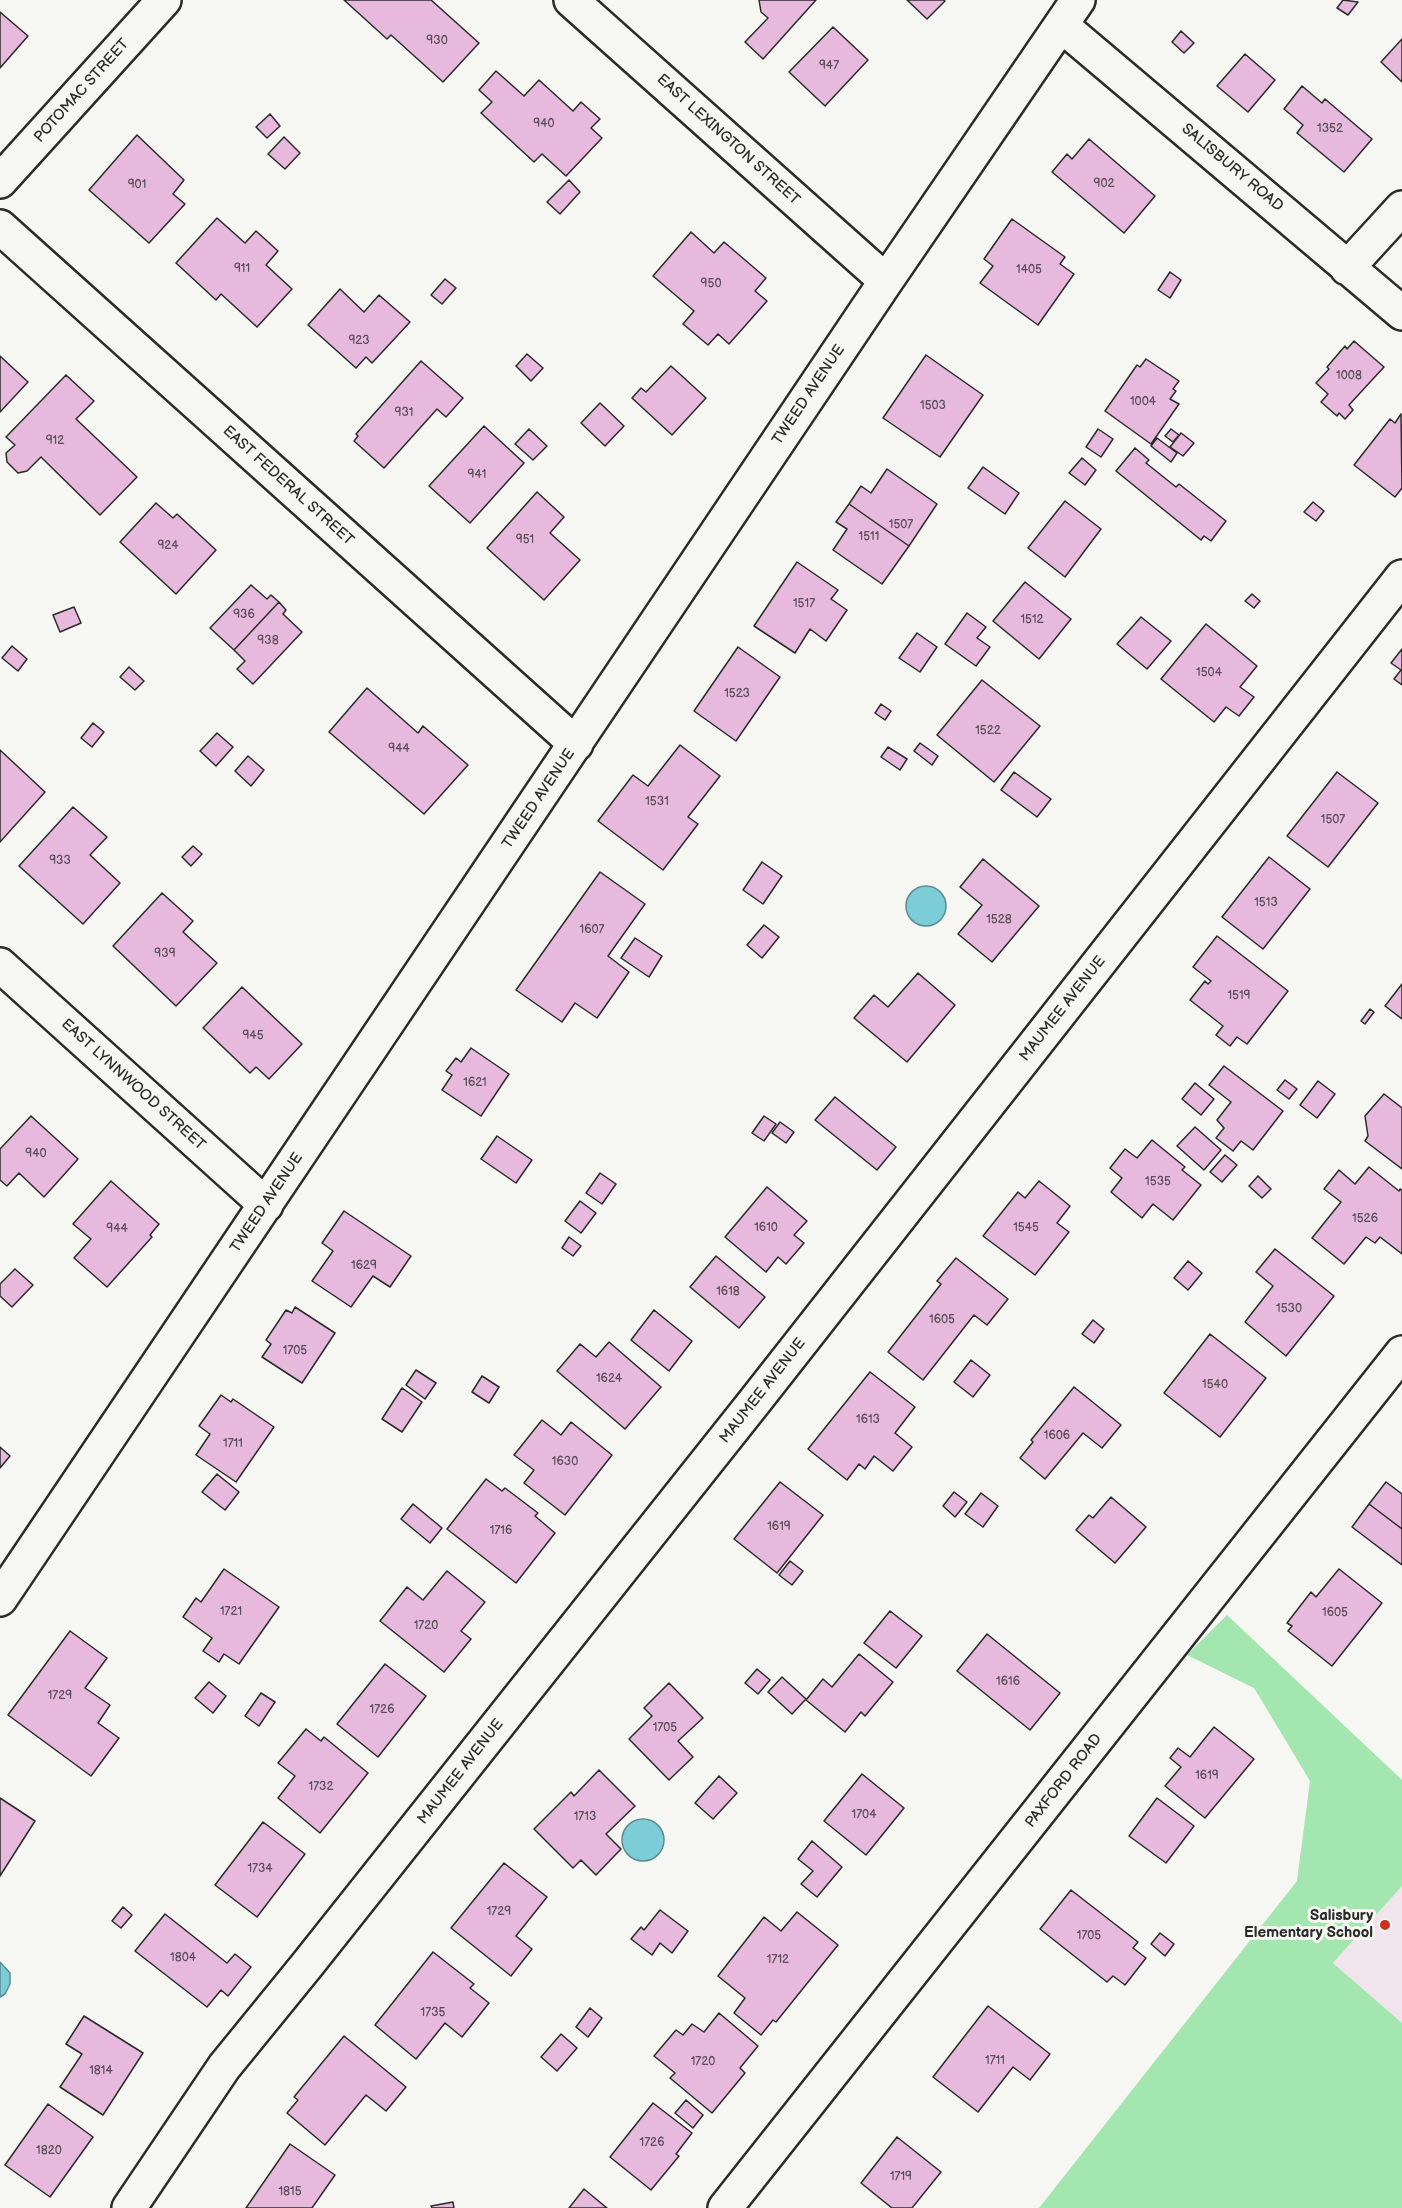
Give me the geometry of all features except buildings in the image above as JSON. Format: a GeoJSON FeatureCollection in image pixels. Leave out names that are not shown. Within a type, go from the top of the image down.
{"type":"FeatureCollection","features":[{"type":"Feature","properties":{"kind":"street","name":"POTOMAC STREET"},"geometry":{"type":"LineString","coordinates":[[0,181],[164,0]]}},
{"type":"Feature","properties":{"kind":"street","name":"EAST LEXINGTON STREET"},"geometry":{"type":"LineString","coordinates":[[571,0],[886,281]]}},
{"type":"Feature","properties":{"kind":"street","name":"TWEED AVENUE"},"geometry":{"type":"LineString","coordinates":[[0,1599],[886,281],[1069,13]]}},
{"type":"Feature","properties":{"kind":"street","name":"SALISBURY ROAD"},"geometry":{"type":"LineString","coordinates":[[1069,13],[1287,214],[1402,313]]}},
{"type":"Feature","properties":{"kind":"street"},"geometry":{"type":"LineString","coordinates":[[1347,268],[1402,208]]}},
{"type":"Feature","properties":{"kind":"street","name":"EAST FEDERAL STREET"},"geometry":{"type":"LineString","coordinates":[[0,227],[576,744]]}},
{"type":"Feature","properties":{"kind":"street","name":"MAUMEE AVENUE"},"geometry":{"type":"LineString","coordinates":[[129,2208],[224,2067],[308,1965],[748,1410],[1402,577]]}},
{"type":"Feature","properties":{"kind":"street","name":"EAST LYNNWOOD STREET"},"geometry":{"type":"LineString","coordinates":[[0,965],[266,1205]]}},
{"type":"Feature","properties":{"kind":"street","name":"PAXFORD ROAD"},"geometry":{"type":"LineString","coordinates":[[725,2208],[1402,1353]]}},
{"type":"Feature","properties":{"kind":"shaded area","name":"Salisbury Elementary School"},"geometry":{"type":"Polygon","coordinates":[[[1402,1886],[1402,2023],[1333,1963],[1402,1886]]]}},
{"type":"Feature","properties":{"kind":"green space"},"geometry":{"type":"Polygon","coordinates":[[[1227,1615],[1402,1780],[1402,1886],[1333,1963],[1402,2023],[1402,2208],[1039,2208],[1297,1881],[1310,1781],[1254,1688],[1187,1655],[1227,1615]]]}},
{"type":"Feature","properties":{"kind":"water"},"geometry":{"type":"Polygon","coordinates":[[[926,886],[934,887],[940,892],[945,898],[945,914],[940,920],[934,925],[926,926],[918,925],[912,920],[907,914],[906,906],[907,898],[912,892],[918,887],[926,886]]]}},
{"type":"Feature","properties":{"kind":"water"},"geometry":{"type":"Polygon","coordinates":[[[643,1819],[651,1820],[658,1825],[663,1832],[663,1848],[658,1855],[651,1860],[643,1861],[635,1860],[628,1855],[623,1848],[622,1840],[623,1832],[628,1825],[635,1820],[643,1819]]]}},
{"type":"Feature","properties":{"kind":"water"},"geometry":{"type":"Polygon","coordinates":[[[0,1962],[10,1973],[10,1984],[5,1994],[0,1997],[0,1962]]]}},
{"type":"Feature","properties":{"kind":"place","name":"Salisbury Elementary School"},"geometry":{"type":"Point","coordinates":[1385,1925]}}]}
